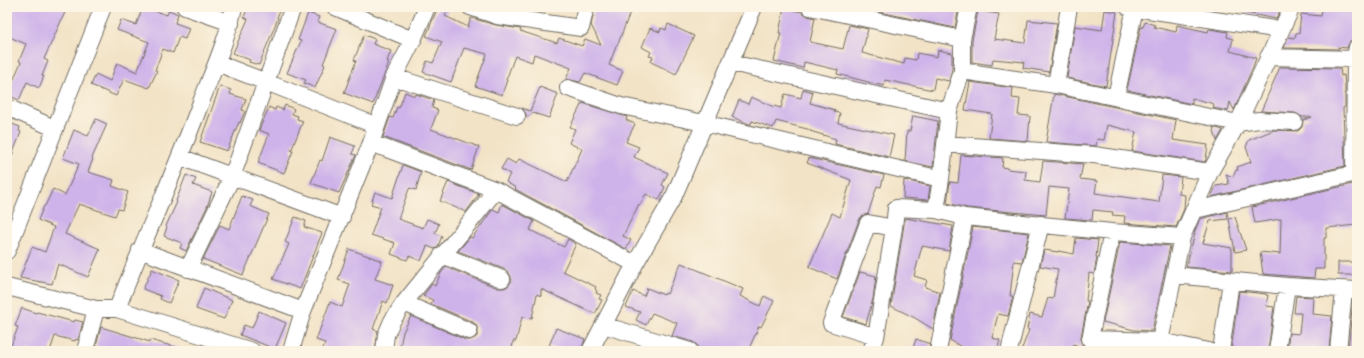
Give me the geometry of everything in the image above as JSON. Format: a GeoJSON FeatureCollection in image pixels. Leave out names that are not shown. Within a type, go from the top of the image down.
{"type":"FeatureCollection","features":[{"type":"Feature","properties":{"kind":"street"},"geometry":{"type":"LineString","coordinates":[[7,251],[54,128],[103,7]]}},
{"type":"Feature","properties":{"kind":"street"},"geometry":{"type":"LineString","coordinates":[[185,7],[231,23]]}},
{"type":"Feature","properties":{"kind":"street"},"geometry":{"type":"LineString","coordinates":[[117,308],[180,157],[217,63],[231,23],[234,7]]}},
{"type":"Feature","properties":{"kind":"street"},"geometry":{"type":"LineString","coordinates":[[188,269],[232,177],[293,7]]}},
{"type":"Feature","properties":{"kind":"street"},"geometry":{"type":"LineString","coordinates":[[335,7],[413,40]]}},
{"type":"Feature","properties":{"kind":"street"},"geometry":{"type":"LineString","coordinates":[[291,351],[303,311],[371,143],[394,77],[413,40],[427,7]]}},
{"type":"Feature","properties":{"kind":"street"},"geometry":{"type":"LineString","coordinates":[[470,7],[497,16],[582,28],[586,7]]}},
{"type":"Feature","properties":{"kind":"street"},"geometry":{"type":"LineString","coordinates":[[590,351],[635,264],[674,196],[704,122],[731,63],[754,7]]}},
{"type":"Feature","properties":{"kind":"street"},"geometry":{"type":"LineString","coordinates":[[810,7],[962,39]]}},
{"type":"Feature","properties":{"kind":"street"},"geometry":{"type":"LineString","coordinates":[[936,210],[946,144],[949,111],[962,71],[962,39],[969,7]]}},
{"type":"Feature","properties":{"kind":"street"},"geometry":{"type":"LineString","coordinates":[[1056,85],[1068,7]]}},
{"type":"Feature","properties":{"kind":"street"},"geometry":{"type":"LineString","coordinates":[[1116,97],[1131,7],[1281,30]]}},
{"type":"Feature","properties":{"kind":"street"},"geometry":{"type":"LineString","coordinates":[[1158,346],[1182,237],[1195,210],[1210,172],[1238,123],[1292,7]]}},
{"type":"Feature","properties":{"kind":"street"},"geometry":{"type":"LineString","coordinates":[[1195,210],[1356,173],[1356,55],[1268,57]]}},
{"type":"Feature","properties":{"kind":"street"},"geometry":{"type":"LineString","coordinates":[[217,63],[377,126]]}},
{"type":"Feature","properties":{"kind":"street"},"geometry":{"type":"LineString","coordinates":[[731,63],[949,111]]}},
{"type":"Feature","properties":{"kind":"street"},"geometry":{"type":"LineString","coordinates":[[962,71],[1056,85],[1238,123],[1260,120],[1294,122]]}},
{"type":"Feature","properties":{"kind":"street"},"geometry":{"type":"LineString","coordinates":[[394,77],[517,116]]}},
{"type":"Feature","properties":{"kind":"street"},"geometry":{"type":"LineString","coordinates":[[568,88],[621,106],[704,122],[941,179]]}},
{"type":"Feature","properties":{"kind":"street"},"geometry":{"type":"LineString","coordinates":[[7,107],[54,128]]}},
{"type":"Feature","properties":{"kind":"street"},"geometry":{"type":"LineString","coordinates":[[371,143],[496,190],[635,264]]}},
{"type":"Feature","properties":{"kind":"street"},"geometry":{"type":"LineString","coordinates":[[946,144],[1094,155],[1210,172]]}},
{"type":"Feature","properties":{"kind":"street"},"geometry":{"type":"LineString","coordinates":[[180,157],[342,217]]}},
{"type":"Feature","properties":{"kind":"street"},"geometry":{"type":"LineString","coordinates":[[384,351],[386,335],[392,321],[404,303],[496,190]]}},
{"type":"Feature","properties":{"kind":"street"},"geometry":{"type":"LineString","coordinates":[[894,228],[868,223],[831,324],[873,344],[894,228],[896,208],[936,210],[965,217],[1112,232],[1182,237]]}},
{"type":"Feature","properties":{"kind":"street"},"geometry":{"type":"LineString","coordinates":[[938,351],[965,217]]}},
{"type":"Feature","properties":{"kind":"street"},"geometry":{"type":"LineString","coordinates":[[1009,351],[1041,224]]}},
{"type":"Feature","properties":{"kind":"street"},"geometry":{"type":"LineString","coordinates":[[1112,232],[1088,345],[1158,346],[1209,351]]}},
{"type":"Feature","properties":{"kind":"street"},"geometry":{"type":"LineString","coordinates":[[140,250],[303,311]]}},
{"type":"Feature","properties":{"kind":"street"},"geometry":{"type":"LineString","coordinates":[[442,255],[502,279]]}},
{"type":"Feature","properties":{"kind":"street"},"geometry":{"type":"LineString","coordinates":[[1174,275],[1287,286],[1351,290],[1338,351]]}},
{"type":"Feature","properties":{"kind":"street"},"geometry":{"type":"LineString","coordinates":[[1221,351],[1231,281]]}},
{"type":"Feature","properties":{"kind":"street"},"geometry":{"type":"LineString","coordinates":[[1277,351],[1287,286]]}},
{"type":"Feature","properties":{"kind":"street"},"geometry":{"type":"LineString","coordinates":[[7,287],[96,309],[117,308],[252,351]]}},
{"type":"Feature","properties":{"kind":"street"},"geometry":{"type":"LineString","coordinates":[[404,303],[469,331]]}},
{"type":"Feature","properties":{"kind":"street"},"geometry":{"type":"LineString","coordinates":[[85,351],[96,309]]}},
{"type":"Feature","properties":{"kind":"street"},"geometry":{"type":"LineString","coordinates":[[603,325],[690,351]]}},
{"type":"Feature","properties":{"kind":"building"},"geometry":{"type":"Polygon","coordinates":[[[7,7],[59,7],[66,10],[44,59],[48,61],[39,88],[27,82],[19,100],[7,95],[21,62],[19,61],[26,44],[7,36],[7,7]]]}},
{"type":"Feature","properties":{"kind":"building"},"geometry":{"type":"Polygon","coordinates":[[[143,7],[167,15],[169,10],[178,14],[175,23],[189,28],[185,39],[179,37],[173,53],[163,49],[155,70],[157,71],[149,88],[124,79],[116,96],[91,85],[96,74],[110,81],[117,63],[137,72],[149,42],[117,30],[121,20],[136,25],[143,7]]]}},
{"type":"Feature","properties":{"kind":"building"},"geometry":{"type":"Polygon","coordinates":[[[248,7],[281,7],[259,65],[249,62],[250,60],[233,53],[248,19],[244,17],[248,7]]]}},
{"type":"Feature","properties":{"kind":"building"},"geometry":{"type":"Polygon","coordinates":[[[438,7],[449,7],[445,16],[468,27],[471,18],[496,25],[521,29],[520,31],[557,43],[559,38],[582,46],[585,39],[601,45],[591,25],[595,7],[632,7],[609,65],[623,71],[617,85],[585,73],[580,82],[566,79],[571,68],[534,54],[532,62],[515,56],[502,95],[475,86],[487,54],[464,48],[451,82],[423,72],[427,61],[433,63],[442,42],[426,36],[438,7]]]}},
{"type":"Feature","properties":{"kind":"building"},"geometry":{"type":"Polygon","coordinates":[[[856,7],[959,7],[955,28],[856,7]]]}},
{"type":"Feature","properties":{"kind":"building"},"geometry":{"type":"Polygon","coordinates":[[[1241,7],[1282,7],[1276,19],[1241,12],[1241,7]]]}},
{"type":"Feature","properties":{"kind":"building"},"geometry":{"type":"Polygon","coordinates":[[[1334,7],[1357,7],[1356,38],[1350,41],[1347,48],[1284,48],[1288,37],[1295,38],[1296,33],[1299,33],[1301,14],[1321,16],[1322,8],[1334,9],[1334,7]]]}},
{"type":"Feature","properties":{"kind":"building"},"geometry":{"type":"Polygon","coordinates":[[[784,8],[802,12],[815,18],[810,42],[843,49],[849,25],[868,29],[862,53],[904,64],[905,58],[916,60],[917,53],[937,57],[938,50],[952,53],[952,69],[949,81],[935,78],[933,90],[885,80],[884,86],[837,74],[838,70],[804,62],[803,68],[774,61],[781,33],[779,33],[784,8]]]}},
{"type":"Feature","properties":{"kind":"building"},"geometry":{"type":"Polygon","coordinates":[[[1105,10],[1117,12],[1106,86],[1067,78],[1075,26],[1102,30],[1105,10]]]}},
{"type":"Feature","properties":{"kind":"building"},"geometry":{"type":"Polygon","coordinates":[[[978,11],[999,14],[994,39],[1025,43],[1028,20],[1057,23],[1049,72],[1023,68],[1024,62],[993,59],[992,65],[972,62],[972,40],[978,11]]]}},
{"type":"Feature","properties":{"kind":"building"},"geometry":{"type":"Polygon","coordinates":[[[308,13],[319,17],[317,22],[337,29],[323,64],[325,65],[315,88],[304,83],[306,80],[287,73],[301,41],[298,40],[308,13]]]}},
{"type":"Feature","properties":{"kind":"building"},"geometry":{"type":"Polygon","coordinates":[[[1145,22],[1155,25],[1154,27],[1176,32],[1177,25],[1208,32],[1209,29],[1228,32],[1227,37],[1233,39],[1230,51],[1256,58],[1234,110],[1230,102],[1228,111],[1213,108],[1214,104],[1192,98],[1192,104],[1127,90],[1141,27],[1143,27],[1145,22]]]}},
{"type":"Feature","properties":{"kind":"building"},"geometry":{"type":"Polygon","coordinates":[[[668,24],[694,36],[676,74],[651,62],[653,57],[649,56],[651,52],[642,47],[650,28],[660,32],[661,28],[666,30],[668,24]]]}},
{"type":"Feature","properties":{"kind":"building"},"geometry":{"type":"Polygon","coordinates":[[[364,35],[375,39],[373,44],[391,51],[387,61],[389,62],[373,104],[344,93],[356,61],[354,60],[364,35]]]}},
{"type":"Feature","properties":{"kind":"building"},"geometry":{"type":"Polygon","coordinates":[[[1280,67],[1340,68],[1341,76],[1344,75],[1345,86],[1345,107],[1343,108],[1345,166],[1211,197],[1216,186],[1229,184],[1226,174],[1233,177],[1236,170],[1238,170],[1237,167],[1251,162],[1246,147],[1249,140],[1274,130],[1298,131],[1302,127],[1303,120],[1312,117],[1302,117],[1295,113],[1261,111],[1280,67]]]}},
{"type":"Feature","properties":{"kind":"building"},"geometry":{"type":"Polygon","coordinates":[[[970,82],[1013,88],[1012,98],[1020,99],[1018,115],[1030,116],[1028,141],[989,138],[992,114],[965,110],[970,82]]]}},
{"type":"Feature","properties":{"kind":"building"},"geometry":{"type":"Polygon","coordinates":[[[220,86],[231,90],[230,94],[246,99],[242,110],[245,111],[227,151],[200,142],[220,86]]]}},
{"type":"Feature","properties":{"kind":"building"},"geometry":{"type":"Polygon","coordinates":[[[540,87],[558,94],[549,118],[533,113],[526,118],[526,114],[522,108],[530,111],[540,87]]]}},
{"type":"Feature","properties":{"kind":"building"},"geometry":{"type":"Polygon","coordinates":[[[803,89],[813,92],[810,103],[835,110],[834,112],[840,113],[838,123],[894,135],[889,157],[835,144],[836,139],[810,131],[811,130],[776,121],[773,128],[752,121],[751,124],[749,124],[732,117],[739,100],[748,104],[751,97],[774,107],[781,108],[785,94],[801,98],[803,89]]]}},
{"type":"Feature","properties":{"kind":"building"},"geometry":{"type":"Polygon","coordinates":[[[405,92],[434,100],[432,108],[438,110],[431,129],[479,147],[471,170],[383,137],[390,117],[393,118],[397,107],[399,108],[405,92]]]}},
{"type":"Feature","properties":{"kind":"building"},"geometry":{"type":"Polygon","coordinates":[[[1054,94],[1176,120],[1173,140],[1208,145],[1205,162],[1132,151],[1136,132],[1107,125],[1104,140],[1097,139],[1096,146],[1046,142],[1054,94]]]}},
{"type":"Feature","properties":{"kind":"building"},"geometry":{"type":"Polygon","coordinates":[[[582,103],[627,117],[626,120],[635,124],[626,142],[639,147],[634,157],[668,173],[662,185],[665,187],[659,200],[646,194],[640,205],[639,204],[623,236],[631,240],[626,249],[515,189],[516,188],[506,182],[510,174],[501,169],[507,159],[516,164],[519,159],[567,182],[582,149],[569,143],[575,129],[570,127],[582,103]]]}},
{"type":"Feature","properties":{"kind":"building"},"geometry":{"type":"Polygon","coordinates":[[[285,105],[294,109],[292,114],[298,116],[297,119],[303,121],[284,173],[258,163],[269,134],[259,130],[269,107],[275,110],[276,107],[283,110],[285,105]]]}},
{"type":"Feature","properties":{"kind":"building"},"geometry":{"type":"Polygon","coordinates":[[[913,116],[938,121],[933,167],[905,161],[907,131],[910,131],[913,116]]]}},
{"type":"Feature","properties":{"kind":"building"},"geometry":{"type":"Polygon","coordinates":[[[96,119],[107,124],[92,158],[93,159],[88,172],[114,180],[112,186],[128,192],[122,210],[118,209],[115,216],[79,204],[65,234],[100,249],[88,277],[58,264],[52,284],[20,278],[32,247],[45,252],[54,227],[38,220],[44,206],[53,189],[65,195],[79,164],[63,158],[74,130],[88,136],[96,119]]]}},
{"type":"Feature","properties":{"kind":"building"},"geometry":{"type":"Polygon","coordinates":[[[7,122],[20,127],[19,131],[21,132],[8,166],[7,122]]]}},
{"type":"Feature","properties":{"kind":"building"},"geometry":{"type":"Polygon","coordinates":[[[1213,127],[1223,130],[1217,141],[1213,127]]]}},
{"type":"Feature","properties":{"kind":"building"},"geometry":{"type":"Polygon","coordinates":[[[330,137],[355,146],[352,154],[356,155],[339,193],[311,183],[320,160],[322,161],[330,137]]]}},
{"type":"Feature","properties":{"kind":"building"},"geometry":{"type":"Polygon","coordinates":[[[961,155],[1003,158],[1002,167],[1026,171],[1025,180],[1040,182],[1043,161],[1083,164],[1080,179],[1097,181],[1095,193],[1159,202],[1162,175],[1181,177],[1179,194],[1185,195],[1184,209],[1176,227],[1124,223],[1125,216],[1112,215],[1113,212],[1093,210],[1092,220],[1065,218],[1069,189],[1049,187],[1046,215],[967,208],[947,203],[950,182],[958,183],[961,155]]]}},
{"type":"Feature","properties":{"kind":"building"},"geometry":{"type":"Polygon","coordinates":[[[809,158],[884,175],[881,187],[877,186],[868,214],[862,216],[859,220],[837,279],[809,267],[832,213],[840,217],[851,180],[807,163],[809,158]]]}},
{"type":"Feature","properties":{"kind":"building"},"geometry":{"type":"Polygon","coordinates":[[[403,165],[421,172],[416,190],[409,189],[398,219],[423,228],[427,219],[439,224],[435,233],[442,236],[438,246],[435,249],[427,246],[421,261],[409,256],[407,260],[391,254],[395,243],[371,235],[381,207],[371,204],[375,192],[392,198],[403,165]]]}},
{"type":"Feature","properties":{"kind":"building"},"geometry":{"type":"Polygon","coordinates":[[[186,175],[196,179],[193,185],[212,192],[207,207],[186,251],[180,248],[182,243],[164,236],[166,226],[177,202],[176,201],[186,175]]]}},
{"type":"Feature","properties":{"kind":"building"},"geometry":{"type":"Polygon","coordinates":[[[904,180],[930,186],[928,200],[903,198],[904,180]]]}},
{"type":"Feature","properties":{"kind":"building"},"geometry":{"type":"Polygon","coordinates":[[[448,182],[479,194],[466,212],[440,201],[448,182]]]}},
{"type":"Feature","properties":{"kind":"building"},"geometry":{"type":"Polygon","coordinates":[[[1357,183],[1357,225],[1326,228],[1326,238],[1324,238],[1324,269],[1315,269],[1314,278],[1263,274],[1260,252],[1280,254],[1281,219],[1255,223],[1252,207],[1357,183]]]}},
{"type":"Feature","properties":{"kind":"building"},"geometry":{"type":"Polygon","coordinates":[[[242,196],[253,200],[250,206],[269,214],[243,275],[203,259],[220,225],[229,229],[242,196]]]}},
{"type":"Feature","properties":{"kind":"building"},"geometry":{"type":"Polygon","coordinates":[[[502,204],[534,221],[530,230],[564,247],[568,239],[576,244],[563,271],[596,287],[596,293],[601,295],[599,299],[602,300],[595,314],[541,289],[541,296],[537,294],[532,318],[522,317],[516,341],[513,341],[512,351],[399,351],[403,332],[411,316],[466,340],[475,338],[478,335],[478,330],[473,322],[431,304],[433,300],[423,296],[432,284],[435,286],[441,273],[446,267],[498,288],[508,286],[511,282],[511,277],[506,270],[458,251],[470,237],[472,238],[493,209],[499,212],[502,204]]]}},
{"type":"Feature","properties":{"kind":"building"},"geometry":{"type":"Polygon","coordinates":[[[1227,212],[1228,219],[1210,221],[1203,243],[1232,248],[1232,271],[1186,267],[1194,233],[1200,219],[1227,212]]]}},
{"type":"Feature","properties":{"kind":"building"},"geometry":{"type":"Polygon","coordinates":[[[295,217],[306,221],[304,227],[322,233],[300,289],[273,279],[289,244],[285,242],[295,217]]]}},
{"type":"Feature","properties":{"kind":"building"},"geometry":{"type":"Polygon","coordinates":[[[1235,217],[1246,250],[1235,252],[1229,219],[1235,217]]]}},
{"type":"Feature","properties":{"kind":"building"},"geometry":{"type":"Polygon","coordinates":[[[905,218],[953,226],[949,251],[922,246],[914,276],[927,280],[925,287],[940,292],[933,329],[891,306],[905,218]]]}},
{"type":"Feature","properties":{"kind":"building"},"geometry":{"type":"Polygon","coordinates":[[[973,227],[1029,233],[1022,262],[1014,261],[1010,296],[1013,296],[1008,316],[998,314],[992,338],[1000,340],[997,351],[968,351],[950,340],[973,227]]]}},
{"type":"Feature","properties":{"kind":"building"},"geometry":{"type":"Polygon","coordinates":[[[1076,238],[1098,240],[1094,274],[1089,273],[1086,301],[1088,301],[1081,337],[1081,342],[1084,348],[1074,344],[1072,351],[1021,351],[1029,330],[1027,329],[1030,314],[1042,317],[1048,298],[1053,299],[1058,269],[1040,266],[1044,250],[1074,254],[1076,238]]]}},
{"type":"Feature","properties":{"kind":"building"},"geometry":{"type":"Polygon","coordinates":[[[1120,242],[1170,246],[1152,331],[1134,330],[1103,322],[1120,242]]]}},
{"type":"Feature","properties":{"kind":"building"},"geometry":{"type":"Polygon","coordinates":[[[349,249],[382,261],[375,279],[393,285],[387,303],[383,301],[373,329],[378,331],[375,351],[322,351],[325,343],[316,340],[330,302],[342,307],[350,284],[338,280],[349,249]]]}},
{"type":"Feature","properties":{"kind":"building"},"geometry":{"type":"Polygon","coordinates":[[[1338,262],[1357,262],[1357,275],[1338,275],[1338,262]]]}},
{"type":"Feature","properties":{"kind":"building"},"geometry":{"type":"Polygon","coordinates":[[[681,263],[743,289],[740,296],[760,306],[764,296],[774,301],[761,327],[759,326],[748,351],[699,351],[697,345],[693,342],[672,336],[677,323],[652,313],[646,325],[636,320],[640,312],[626,307],[633,291],[644,296],[647,288],[664,295],[665,293],[667,294],[681,263]]]}},
{"type":"Feature","properties":{"kind":"building"},"geometry":{"type":"Polygon","coordinates":[[[152,269],[179,280],[169,303],[160,299],[161,296],[143,289],[152,269]]]}},
{"type":"Feature","properties":{"kind":"building"},"geometry":{"type":"Polygon","coordinates":[[[860,272],[876,276],[873,299],[866,324],[843,317],[860,272]]]}},
{"type":"Feature","properties":{"kind":"building"},"geometry":{"type":"Polygon","coordinates":[[[204,288],[232,300],[224,319],[196,309],[204,288]]]}},
{"type":"Feature","properties":{"kind":"building"},"geometry":{"type":"Polygon","coordinates":[[[1239,291],[1266,294],[1268,295],[1266,306],[1274,307],[1268,351],[1231,351],[1239,291]]]}},
{"type":"Feature","properties":{"kind":"building"},"geometry":{"type":"Polygon","coordinates":[[[1296,296],[1313,297],[1312,314],[1332,316],[1329,351],[1287,351],[1289,333],[1299,334],[1301,313],[1294,313],[1296,296]]]}},
{"type":"Feature","properties":{"kind":"building"},"geometry":{"type":"Polygon","coordinates":[[[1353,299],[1357,299],[1357,351],[1348,351],[1353,299]]]}},
{"type":"Feature","properties":{"kind":"building"},"geometry":{"type":"Polygon","coordinates":[[[22,308],[74,322],[75,320],[83,322],[78,340],[76,339],[75,341],[55,336],[50,351],[9,351],[18,327],[15,326],[22,308]]]}},
{"type":"Feature","properties":{"kind":"building"},"geometry":{"type":"Polygon","coordinates":[[[259,311],[286,323],[275,349],[240,335],[244,325],[252,328],[259,311]]]}},
{"type":"Feature","properties":{"kind":"building"},"geometry":{"type":"Polygon","coordinates":[[[101,327],[150,342],[150,340],[179,348],[179,351],[111,351],[96,346],[101,327]]]}},
{"type":"Feature","properties":{"kind":"building"},"geometry":{"type":"Polygon","coordinates":[[[556,328],[585,339],[581,351],[562,351],[549,346],[556,328]]]}},
{"type":"Feature","properties":{"kind":"building"},"geometry":{"type":"Polygon","coordinates":[[[916,339],[930,344],[929,351],[912,351],[916,339]]]}}]}
